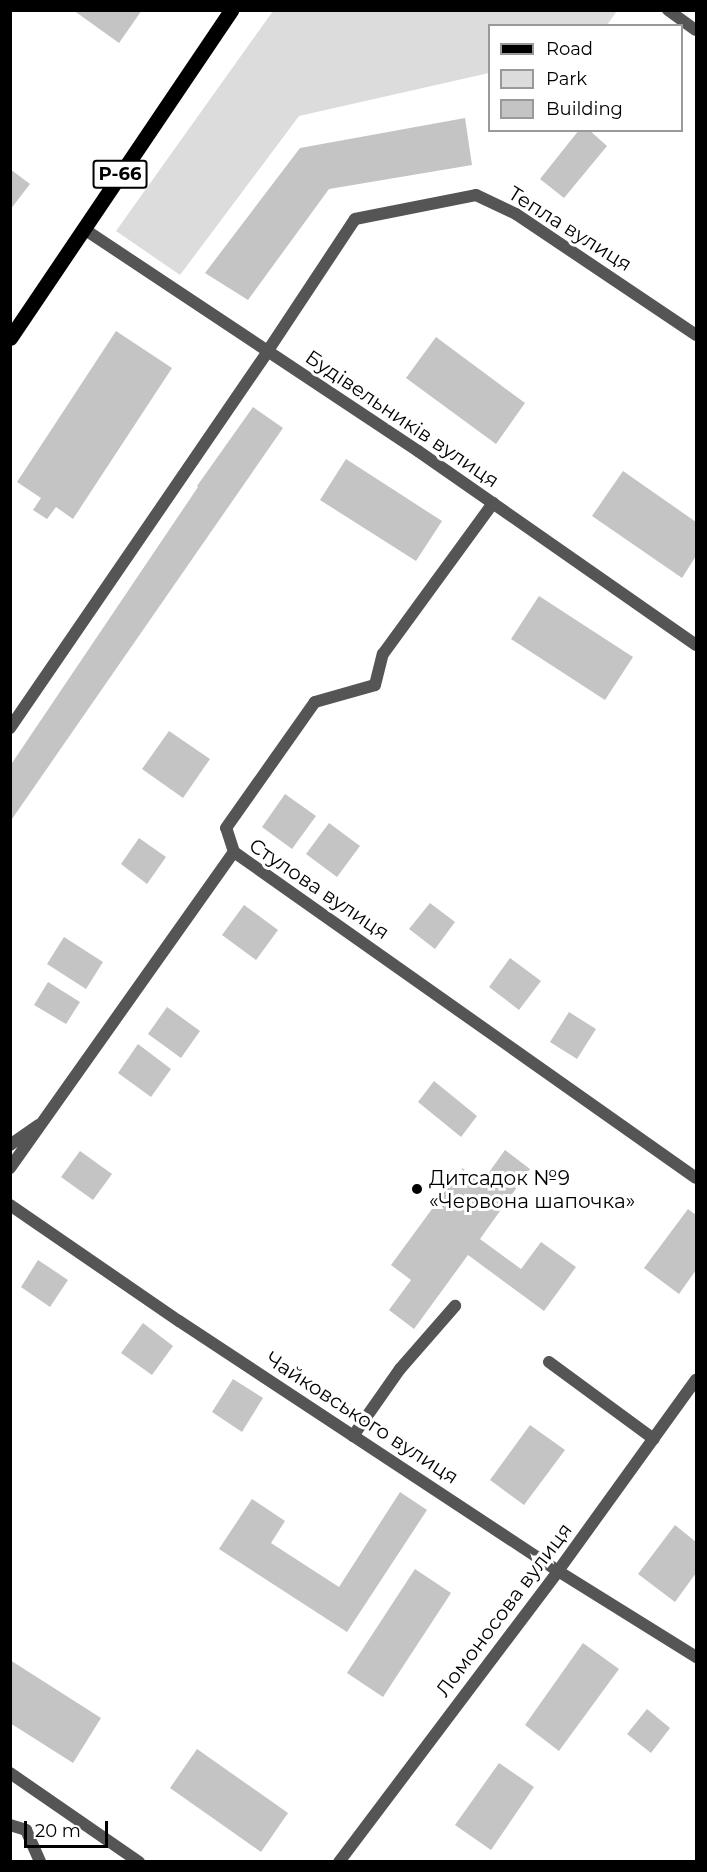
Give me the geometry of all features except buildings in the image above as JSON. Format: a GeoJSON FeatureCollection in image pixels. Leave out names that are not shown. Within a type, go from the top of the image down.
{"type":"FeatureCollection","features":[{"type":"Feature","properties":{"kind":"main road","name":"Р-66"},"geometry":{"type":"LineString","coordinates":[[10,338],[231,10]]}},
{"type":"Feature","properties":{"kind":"street"},"geometry":{"type":"LineString","coordinates":[[668,10],[696,30]]}},
{"type":"Feature","properties":{"kind":"street","name":"Тепла вулиця"},"geometry":{"type":"LineString","coordinates":[[10,728],[355,219],[476,195],[516,214],[696,335]]}},
{"type":"Feature","properties":{"kind":"street","name":"Будівельників вулиця"},"geometry":{"type":"LineString","coordinates":[[84,229],[493,503],[696,645]]}},
{"type":"Feature","properties":{"kind":"street"},"geometry":{"type":"LineString","coordinates":[[234,852],[226,828],[315,702],[375,685],[383,654],[493,503]]}},
{"type":"Feature","properties":{"kind":"street","name":"Стулова вулиця"},"geometry":{"type":"LineString","coordinates":[[10,1168],[234,852],[696,1178]]}},
{"type":"Feature","properties":{"kind":"street"},"geometry":{"type":"LineString","coordinates":[[10,1145],[42,1123]]}},
{"type":"Feature","properties":{"kind":"street","name":"Чайковського вулиця"},"geometry":{"type":"LineString","coordinates":[[10,1205],[353,1436],[558,1571],[696,1657]]}},
{"type":"Feature","properties":{"kind":"street"},"geometry":{"type":"LineString","coordinates":[[353,1436],[400,1369],[455,1306]]}},
{"type":"Feature","properties":{"kind":"street"},"geometry":{"type":"LineString","coordinates":[[549,1362],[654,1439]]}},
{"type":"Feature","properties":{"kind":"street","name":"Ломоносова вулиця"},"geometry":{"type":"LineString","coordinates":[[339,1862],[558,1571],[696,1380]]}},
{"type":"Feature","properties":{"kind":"street"},"geometry":{"type":"LineString","coordinates":[[10,1773],[139,1862]]}},
{"type":"Feature","properties":{"kind":"street"},"geometry":{"type":"LineString","coordinates":[[10,1825],[26,1830],[40,1862]]}},
{"type":"Feature","properties":{"kind":"green space"},"geometry":{"type":"Polygon","coordinates":[[[273,10],[617,11],[608,24],[488,24],[488,73],[299,116],[180,275],[116,231],[273,10]]]}},
{"type":"Feature","properties":{"kind":"place","name":"Дитсадок №9 «Червона шапочка»"},"geometry":{"type":"Point","coordinates":[417,1189]}}]}
